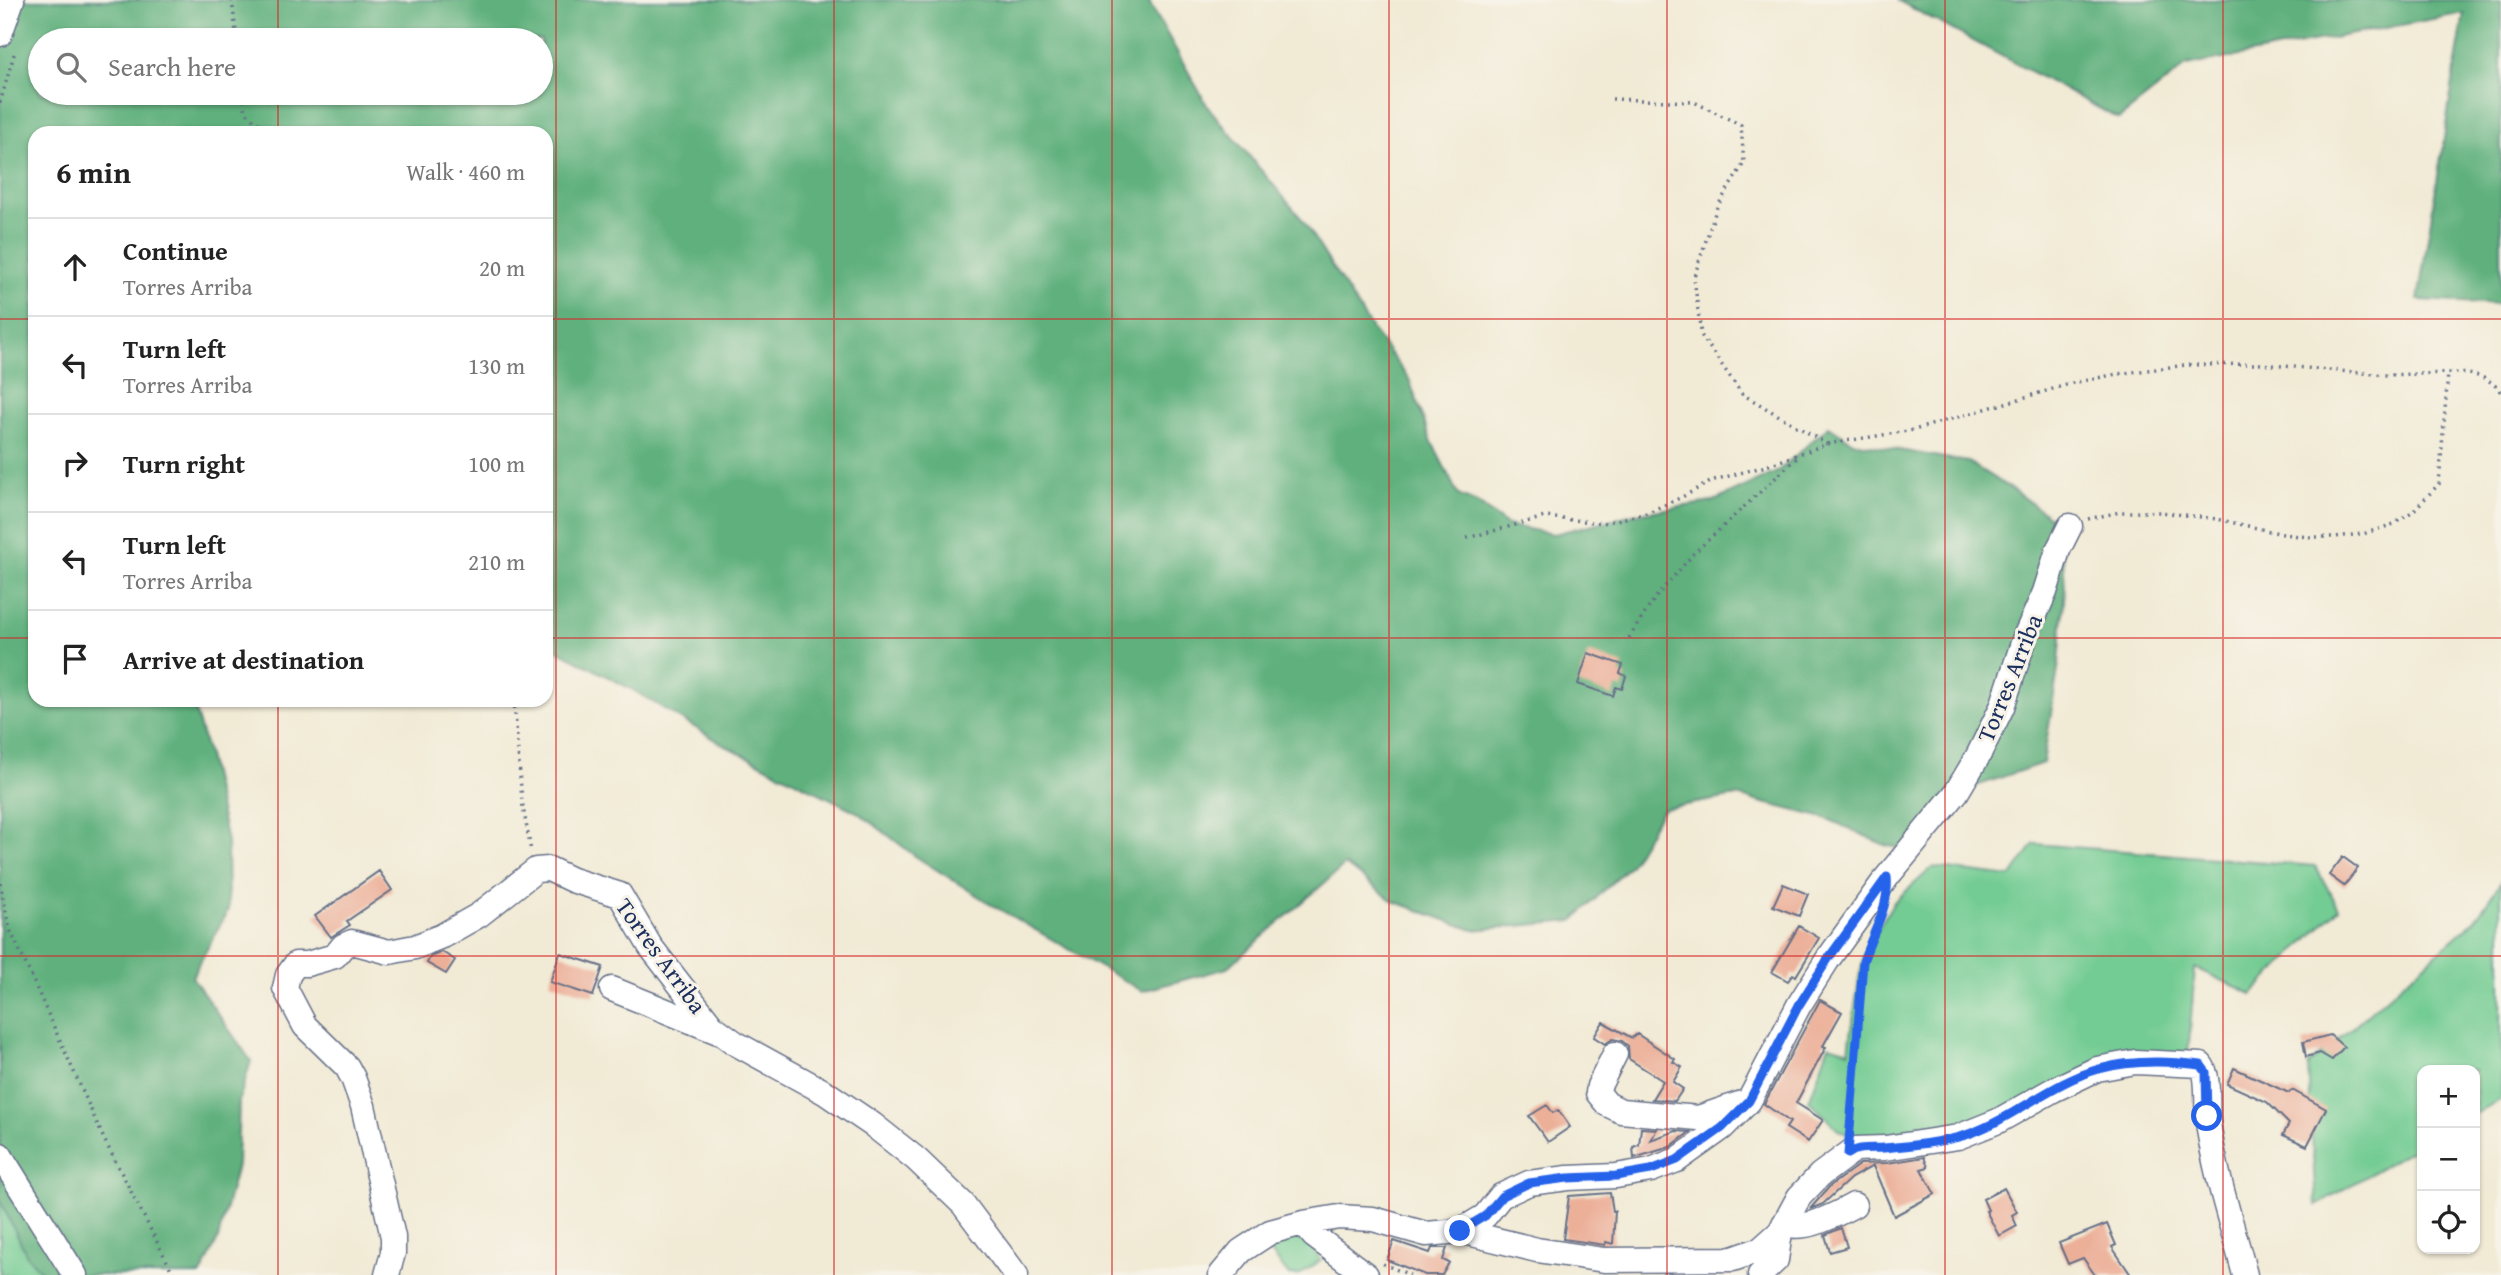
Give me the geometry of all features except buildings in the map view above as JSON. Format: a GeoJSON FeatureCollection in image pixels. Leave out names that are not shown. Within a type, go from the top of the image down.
{"type":"FeatureCollection","features":[{"type":"Feature","properties":{"kind":"street"},"geometry":{"type":"LineString","coordinates":[[0,34],[12,0]]}},
{"type":"Feature","properties":{"kind":"street","name":"Torres Arriba"},"geometry":{"type":"LineString","coordinates":[[1460,1231],[1485,1216],[1502,1196],[1529,1183],[1616,1176],[1651,1170],[1677,1160],[1722,1128],[1749,1101],[1799,1005],[1828,959],[1887,877],[1956,793],[1978,756],[2002,707],[2025,637],[2045,592],[2058,550],[2070,527]]}},
{"type":"Feature","properties":{"kind":"street","name":"Torres Arriba"},"geometry":{"type":"LineString","coordinates":[[536,870],[549,869],[572,880],[620,895],[650,946],[712,1026],[736,1043],[826,1093],[916,1159],[963,1203],[1016,1275]]}},
{"type":"Feature","properties":{"kind":"street"},"geometry":{"type":"LineString","coordinates":[[387,1275],[393,1253],[393,1237],[363,1106],[346,1067],[315,1038],[296,1012],[285,988],[288,975],[296,964],[307,964],[335,956],[343,946],[352,942],[389,953],[415,947],[442,936],[479,915],[536,870]]}},
{"type":"Feature","properties":{"kind":"street"},"geometry":{"type":"LineString","coordinates":[[612,989],[722,1033]]}},
{"type":"Feature","properties":{"kind":"street"},"geometry":{"type":"LineString","coordinates":[[1615,1054],[1598,1093],[1607,1104],[1621,1111],[1698,1118],[1749,1101]]}},
{"type":"Feature","properties":{"kind":"street","name":"Torres Arriba"},"geometry":{"type":"LineString","coordinates":[[1221,1275],[1241,1251],[1270,1231],[1339,1217],[1373,1219],[1426,1234],[1460,1231],[1537,1250],[1604,1260],[1733,1259],[1761,1249],[1782,1228],[1799,1197],[1820,1175],[1855,1149],[1885,1148],[1958,1137],[1998,1121],[2097,1069],[2135,1062],[2201,1065],[2206,1072],[2207,1116],[2214,1163],[2245,1275]]}},
{"type":"Feature","properties":{"kind":"street"},"geometry":{"type":"LineString","coordinates":[[0,1156],[75,1275]]}},
{"type":"Feature","properties":{"kind":"street","name":"Torres Arriba"},"geometry":{"type":"LineString","coordinates":[[1782,1228],[1796,1228],[1854,1205]]}},
{"type":"Feature","properties":{"kind":"street"},"geometry":{"type":"LineString","coordinates":[[1303,1223],[1314,1236],[1366,1275]]}},
{"type":"Feature","properties":{"kind":"street","name":"Torres Arriba"},"geometry":{"type":"LineString","coordinates":[[1760,1275],[1776,1260],[1782,1228]]}},
{"type":"Feature","properties":{"kind":"path"},"geometry":{"type":"LineString","coordinates":[[232,0],[236,28]]}},
{"type":"Feature","properties":{"kind":"path"},"geometry":{"type":"LineString","coordinates":[[1612,99],[1694,102],[1741,125],[1744,163],[1717,207],[1694,277],[1701,335],[1742,394],[1827,444]]}},
{"type":"Feature","properties":{"kind":"path"},"geometry":{"type":"LineString","coordinates":[[244,105],[245,111],[261,126]]}},
{"type":"Feature","properties":{"kind":"path"},"geometry":{"type":"LineString","coordinates":[[1467,538],[1545,517],[1603,523],[1634,516],[1682,497],[1714,480],[1766,466],[1827,444],[1914,430],[2073,383],[2186,365],[2260,365],[2386,375],[2475,373],[2501,392]]}},
{"type":"Feature","properties":{"kind":"path"},"geometry":{"type":"LineString","coordinates":[[2070,527],[2094,516],[2120,512],[2160,512],[2217,519],[2308,537],[2363,534],[2394,523],[2413,511],[2439,484],[2448,373]]}},
{"type":"Feature","properties":{"kind":"path"},"geometry":{"type":"LineString","coordinates":[[1629,638],[1655,598],[1694,553],[1801,454]]}},
{"type":"Feature","properties":{"kind":"path"},"geometry":{"type":"LineString","coordinates":[[515,707],[523,801],[536,870]]}},
{"type":"Feature","properties":{"kind":"path"},"geometry":{"type":"LineString","coordinates":[[0,883],[10,930],[104,1139],[174,1275]]}},
{"type":"Feature","properties":{"kind":"path"},"geometry":{"type":"LineString","coordinates":[[1848,1154],[1863,962],[1873,932]]}},
{"type":"Feature","properties":{"kind":"green space"},"geometry":{"type":"Polygon","coordinates":[[[0,0],[1148,0],[1208,107],[1302,219],[1373,331],[1409,379],[1430,438],[1458,495],[1477,503],[1507,525],[1554,534],[1634,514],[1712,502],[1777,472],[1829,426],[1853,442],[1968,462],[2061,525],[2065,588],[2059,663],[2043,763],[1956,793],[1909,849],[1887,846],[1828,819],[1736,796],[1663,809],[1630,865],[1573,921],[1473,930],[1393,901],[1345,865],[1227,968],[1142,991],[992,905],[915,856],[859,813],[726,746],[631,689],[553,648],[553,126],[28,126],[28,707],[194,707],[227,841],[228,910],[192,977],[251,1061],[239,1101],[237,1165],[218,1239],[201,1275],[44,1275],[27,1256],[0,1200],[0,0]]]}},
{"type":"Feature","properties":{"kind":"green space"},"geometry":{"type":"Polygon","coordinates":[[[1897,0],[2501,0],[2501,304],[2418,300],[2464,13],[2186,66],[2119,119],[1897,0]]]}},
{"type":"Feature","properties":{"kind":"green space"},"geometry":{"type":"Polygon","coordinates":[[[2034,844],[2315,866],[2339,908],[2252,994],[2195,968],[2188,1056],[2132,1057],[1985,1121],[1868,1143],[1840,1131],[1809,1101],[1829,1045],[1849,1051],[1866,948],[1894,902],[1933,867],[2011,877],[2034,844]]]}},
{"type":"Feature","properties":{"kind":"green space"},"geometry":{"type":"Polygon","coordinates":[[[2501,882],[2501,1099],[2480,1111],[2480,1065],[2417,1065],[2417,1147],[2316,1205],[2308,1066],[2475,920],[2501,882]]]}},
{"type":"Feature","properties":{"kind":"green space"},"geometry":{"type":"Polygon","coordinates":[[[0,1171],[65,1275],[0,1275],[0,1171]]]}},
{"type":"Feature","properties":{"kind":"green space"},"geometry":{"type":"Polygon","coordinates":[[[1301,1232],[1321,1260],[1299,1275],[1289,1275],[1268,1249],[1301,1232]]]}},
{"type":"Feature","properties":{"kind":"route"},"geometry":{"type":"LineString","coordinates":[[1460,1231],[1485,1216],[1502,1196],[1529,1183],[1616,1176],[1651,1170],[1677,1160],[1722,1128],[1749,1101],[1799,1005],[1828,959],[1887,877],[1888,891],[1884,909],[1863,962],[1848,1154],[1855,1149],[1885,1148],[1958,1137],[1998,1121],[2097,1069],[2135,1062],[2191,1063],[2204,1067],[2207,1116]]}}]}
